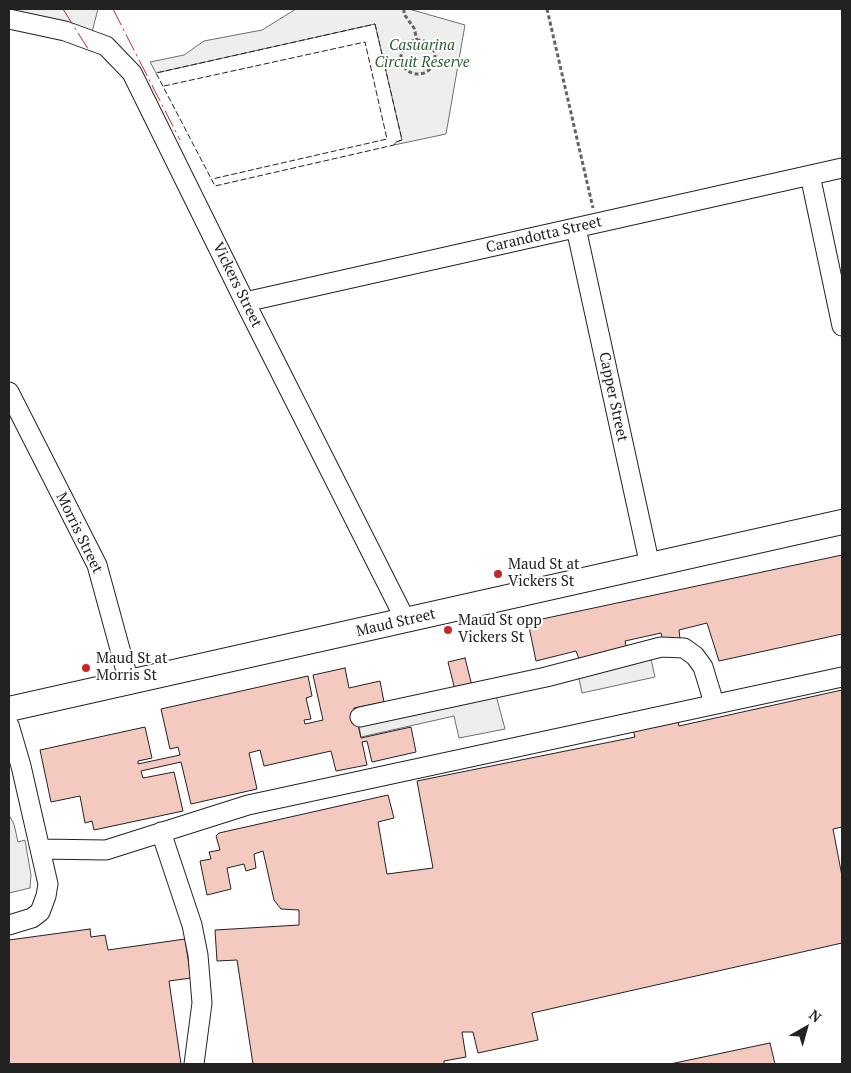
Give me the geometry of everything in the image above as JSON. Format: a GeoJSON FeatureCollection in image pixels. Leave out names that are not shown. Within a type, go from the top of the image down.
{"type":"FeatureCollection","features":[{"type":"Feature","properties":{"kind":"main road","name":"Maud Street"},"geometry":{"type":"LineString","coordinates":[[9,709],[842,522]]}},
{"type":"Feature","properties":{"kind":"street","name":"Vickers Street"},"geometry":{"type":"LineString","coordinates":[[9,20],[66,31],[106,46],[132,72],[245,302],[406,620]]}},
{"type":"Feature","properties":{"kind":"street","name":"Carandotta Street"},"geometry":{"type":"LineString","coordinates":[[245,302],[842,168]]}},
{"type":"Feature","properties":{"kind":"street"},"geometry":{"type":"LineString","coordinates":[[810,176],[842,326]]}},
{"type":"Feature","properties":{"kind":"street","name":"Capper Street"},"geometry":{"type":"LineString","coordinates":[[576,228],[650,566]]}},
{"type":"Feature","properties":{"kind":"street","name":"Morris Street"},"geometry":{"type":"LineString","coordinates":[[9,392],[97,565],[109,603],[129,682]]}},
{"type":"Feature","properties":{"kind":"street"},"geometry":{"type":"LineString","coordinates":[[360,716],[546,677],[661,647],[684,648],[695,656],[703,667],[714,703]]}},
{"type":"Feature","properties":{"kind":"street"},"geometry":{"type":"LineString","coordinates":[[40,850],[106,850],[248,805],[714,703],[842,677]]}},
{"type":"Feature","properties":{"kind":"street"},"geometry":{"type":"LineString","coordinates":[[9,725],[17,749],[48,884],[40,912],[32,918],[9,925]]}},
{"type":"Feature","properties":{"kind":"street"},"geometry":{"type":"LineString","coordinates":[[161,832],[192,925],[198,955],[202,1003],[194,1064]]}},
{"type":"Feature","properties":{"kind":"path"},"geometry":{"type":"LineString","coordinates":[[404,9],[404,14],[414,28],[417,40]]}},
{"type":"Feature","properties":{"kind":"path"},"geometry":{"type":"LineString","coordinates":[[547,9],[597,223]]}},
{"type":"Feature","properties":{"kind":"path"},"geometry":{"type":"LineString","coordinates":[[417,40],[428,44],[432,48],[434,59],[430,69],[419,74],[409,72],[401,58],[404,48],[412,41],[417,40]]}},
{"type":"Feature","properties":{"kind":"green space"},"geometry":{"type":"Polygon","coordinates":[[[9,9],[98,9],[92,32],[9,12],[9,9]]]}},
{"type":"Feature","properties":{"kind":"green space","name":"Casuarina Circuit Reserve"},"geometry":{"type":"Polygon","coordinates":[[[296,9],[409,9],[465,25],[446,134],[394,145],[402,140],[375,24],[156,73],[150,62],[184,55],[204,41],[262,30],[296,9]]]}},
{"type":"Feature","properties":{"kind":"shaded area"},"geometry":{"type":"Polygon","coordinates":[[[651,659],[655,677],[582,693],[578,674],[651,659]]]}},
{"type":"Feature","properties":{"kind":"shaded area"},"geometry":{"type":"Polygon","coordinates":[[[493,684],[505,729],[459,738],[454,716],[361,737],[356,711],[493,684]]]}},
{"type":"Feature","properties":{"kind":"shaded area"},"geometry":{"type":"Polygon","coordinates":[[[9,815],[14,824],[18,842],[25,840],[31,875],[30,888],[9,893],[9,815]]]}},
{"type":"Feature","properties":{"kind":"building"},"geometry":{"type":"Polygon","coordinates":[[[842,555],[842,634],[719,661],[707,623],[679,630],[680,639],[663,642],[661,633],[625,641],[626,646],[622,651],[579,659],[576,651],[536,661],[528,622],[842,555]]]}},
{"type":"Feature","properties":{"kind":"building"},"geometry":{"type":"Polygon","coordinates":[[[465,658],[472,686],[455,690],[448,662],[465,658]]]}},
{"type":"Feature","properties":{"kind":"building"},"geometry":{"type":"Polygon","coordinates":[[[345,668],[349,688],[380,681],[384,702],[354,708],[361,738],[411,727],[416,752],[372,762],[367,741],[362,742],[367,765],[336,771],[331,751],[264,766],[260,750],[249,753],[257,789],[191,804],[181,762],[141,771],[143,778],[174,772],[183,811],[94,830],[92,821],[85,823],[80,796],[51,802],[40,750],[145,727],[152,758],[138,761],[138,764],[180,755],[178,747],[170,749],[161,709],[308,676],[312,696],[306,698],[311,719],[304,720],[305,724],[323,720],[313,675],[345,668]]]}},
{"type":"Feature","properties":{"kind":"building"},"geometry":{"type":"Polygon","coordinates":[[[842,690],[842,827],[833,829],[842,876],[842,943],[532,1013],[538,1040],[478,1053],[473,1032],[462,1032],[466,1057],[444,1061],[444,1064],[253,1064],[237,960],[217,961],[215,930],[299,925],[299,910],[281,909],[274,900],[263,851],[254,854],[256,868],[246,871],[244,864],[227,868],[231,889],[207,895],[200,861],[211,859],[209,852],[220,850],[216,836],[219,833],[388,795],[394,818],[378,822],[387,874],[433,868],[417,781],[635,737],[633,730],[678,722],[679,726],[842,690]]]}},
{"type":"Feature","properties":{"kind":"building"},"geometry":{"type":"Polygon","coordinates":[[[90,929],[91,937],[105,935],[108,950],[185,939],[191,978],[169,981],[181,1064],[9,1064],[9,940],[90,929]]]}},
{"type":"Feature","properties":{"kind":"building"},"geometry":{"type":"Polygon","coordinates":[[[770,1043],[775,1064],[670,1064],[770,1043]]]}},
{"type":"Feature","properties":{"kind":"fence"},"geometry":{"type":"LineString","coordinates":[[375,24],[402,140],[394,145],[215,186],[156,73],[375,24]]}},
{"type":"Feature","properties":{"kind":"fence"},"geometry":{"type":"LineString","coordinates":[[164,86],[365,42],[387,139],[212,179]]}},
{"type":"Feature","properties":{"kind":"power"},"geometry":{"type":"LineString","coordinates":[[63,9],[90,52]]}},
{"type":"Feature","properties":{"kind":"power"},"geometry":{"type":"LineString","coordinates":[[113,9],[180,140]]}},
{"type":"Feature","properties":{"kind":"place","name":"Maud St at Vickers St"},"geometry":{"type":"Point","coordinates":[498,574]}},
{"type":"Feature","properties":{"kind":"place","name":"Maud St opp Vickers St"},"geometry":{"type":"Point","coordinates":[448,630]}},
{"type":"Feature","properties":{"kind":"place","name":"Maud St at Morris St"},"geometry":{"type":"Point","coordinates":[86,668]}}]}
